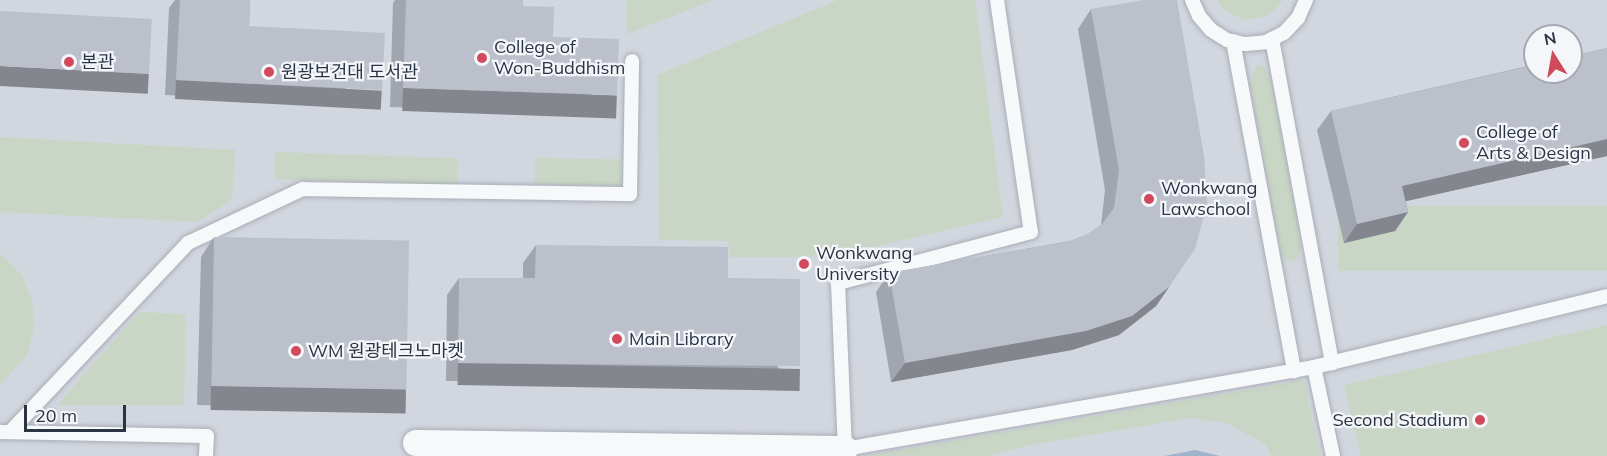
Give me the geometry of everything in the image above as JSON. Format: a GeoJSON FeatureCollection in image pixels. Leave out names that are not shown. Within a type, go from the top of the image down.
{"type":"FeatureCollection","features":[{"type":"Feature","properties":{"kind":"street"},"geometry":{"type":"LineString","coordinates":[[416,450],[845,449]]}},
{"type":"Feature","properties":{"kind":"lane"},"geometry":{"type":"LineString","coordinates":[[997,0],[1031,232],[838,283],[845,449],[1314,367],[1607,296]]}},
{"type":"Feature","properties":{"kind":"lane"},"geometry":{"type":"LineString","coordinates":[[1192,0],[1199,16],[1211,30],[1245,44],[1272,39],[1298,18],[1306,0]]}},
{"type":"Feature","properties":{"kind":"lane"},"geometry":{"type":"LineString","coordinates":[[1272,39],[1332,363]]}},
{"type":"Feature","properties":{"kind":"lane"},"geometry":{"type":"LineString","coordinates":[[1233,41],[1293,371]]}},
{"type":"Feature","properties":{"kind":"lane"},"geometry":{"type":"LineString","coordinates":[[5,432],[188,243],[303,189],[630,194],[632,61]]}},
{"type":"Feature","properties":{"kind":"lane"},"geometry":{"type":"LineString","coordinates":[[1314,367],[1333,456]]}},
{"type":"Feature","properties":{"kind":"lane"},"geometry":{"type":"LineString","coordinates":[[5,432],[207,436],[206,456]]}},
{"type":"Feature","properties":{"kind":"shaded area","name":"Wonkwang University"},"geometry":{"type":"Polygon","coordinates":[[[0,0],[1607,0],[1607,456],[0,456],[0,0]]]}},
{"type":"Feature","properties":{"kind":"green space"},"geometry":{"type":"Polygon","coordinates":[[[626,0],[714,0],[627,34],[626,0]]]}},
{"type":"Feature","properties":{"kind":"green space"},"geometry":{"type":"Polygon","coordinates":[[[838,0],[975,0],[1003,217],[829,257],[729,257],[728,241],[659,240],[657,75],[838,0]]]}},
{"type":"Feature","properties":{"kind":"green space"},"geometry":{"type":"Polygon","coordinates":[[[1217,0],[1283,0],[1268,16],[1245,20],[1224,10],[1217,0]]]}},
{"type":"Feature","properties":{"kind":"green space"},"geometry":{"type":"Polygon","coordinates":[[[1257,64],[1265,68],[1271,77],[1301,243],[1300,255],[1293,262],[1284,257],[1279,247],[1250,82],[1257,64]]]}},
{"type":"Feature","properties":{"kind":"green space"},"geometry":{"type":"Polygon","coordinates":[[[0,137],[235,150],[232,200],[197,222],[0,212],[0,137]]]}},
{"type":"Feature","properties":{"kind":"green space"},"geometry":{"type":"Polygon","coordinates":[[[275,152],[458,158],[457,185],[274,179],[275,152]]]}},
{"type":"Feature","properties":{"kind":"green space"},"geometry":{"type":"Polygon","coordinates":[[[535,158],[621,160],[621,185],[535,184],[535,158]]]}},
{"type":"Feature","properties":{"kind":"green space"},"geometry":{"type":"Polygon","coordinates":[[[1338,206],[1607,206],[1607,271],[1338,271],[1338,206]]]}},
{"type":"Feature","properties":{"kind":"green space"},"geometry":{"type":"Polygon","coordinates":[[[0,253],[21,274],[32,300],[34,327],[27,355],[0,385],[0,253]]]}},
{"type":"Feature","properties":{"kind":"green space"},"geometry":{"type":"Polygon","coordinates":[[[139,312],[186,314],[184,405],[57,405],[139,312]]]}},
{"type":"Feature","properties":{"kind":"green space","name":"Second Stadium"},"geometry":{"type":"Polygon","coordinates":[[[1607,325],[1607,456],[1361,456],[1344,385],[1607,325]]]}},
{"type":"Feature","properties":{"kind":"green space"},"geometry":{"type":"Polygon","coordinates":[[[1304,380],[1320,456],[1272,456],[1265,444],[1227,423],[1189,418],[1025,446],[988,456],[864,456],[1304,380]]]}},
{"type":"Feature","properties":{"kind":"water"},"geometry":{"type":"Polygon","coordinates":[[[1195,450],[1220,456],[1164,456],[1195,450]]]}},
{"type":"Feature","properties":{"kind":"building","name":"원광보건대 도서관"},"geometry":{"type":"Polygon","coordinates":[[[180,0],[250,0],[249,26],[385,33],[382,90],[176,80],[180,0]]]}},
{"type":"Feature","properties":{"kind":"building","name":"College of Won-Buddhism"},"geometry":{"type":"Polygon","coordinates":[[[406,0],[523,0],[523,6],[554,7],[553,37],[619,39],[617,95],[403,88],[406,0]]]}},
{"type":"Feature","properties":{"kind":"building","name":"Wonkwang Lawschool"},"geometry":{"type":"Polygon","coordinates":[[[1144,0],[1177,0],[1204,156],[1207,204],[1195,249],[1169,287],[1132,316],[1086,331],[905,363],[889,273],[1070,241],[1088,234],[1103,223],[1114,208],[1119,170],[1091,9],[1144,0]]]}},
{"type":"Feature","properties":{"kind":"building"},"geometry":{"type":"Polygon","coordinates":[[[0,11],[152,19],[149,74],[0,66],[0,11]]]}},
{"type":"Feature","properties":{"kind":"building","name":"College of Arts & Design"},"geometry":{"type":"Polygon","coordinates":[[[1607,48],[1607,139],[1402,186],[1408,212],[1357,224],[1331,111],[1523,68],[1523,84],[1583,84],[1583,53],[1607,48]]]}},
{"type":"Feature","properties":{"kind":"building","name":"WM 원광테크노마켓"},"geometry":{"type":"Polygon","coordinates":[[[214,237],[409,240],[406,389],[211,386],[214,237]]]}},
{"type":"Feature","properties":{"kind":"building","name":"Main Library"},"geometry":{"type":"Polygon","coordinates":[[[536,245],[728,247],[728,278],[800,279],[800,366],[458,363],[459,278],[535,278],[536,245]]]}},
{"type":"Feature","properties":{"kind":"place","name":"College of Won-Buddhism"},"geometry":{"type":"Point","coordinates":[482,58]}},
{"type":"Feature","properties":{"kind":"place","name":"본관"},"geometry":{"type":"Point","coordinates":[69,62]}},
{"type":"Feature","properties":{"kind":"place","name":"원광보건대 도서관"},"geometry":{"type":"Point","coordinates":[269,72]}},
{"type":"Feature","properties":{"kind":"place","name":"College of Arts & Design"},"geometry":{"type":"Point","coordinates":[1464,143]}},
{"type":"Feature","properties":{"kind":"place","name":"Wonkwang Lawschool"},"geometry":{"type":"Point","coordinates":[1149,199]}},
{"type":"Feature","properties":{"kind":"place","name":"Wonkwang University"},"geometry":{"type":"Point","coordinates":[804,264]}},
{"type":"Feature","properties":{"kind":"place","name":"Main Library"},"geometry":{"type":"Point","coordinates":[617,339]}},
{"type":"Feature","properties":{"kind":"place","name":"WM 원광테크노마켓"},"geometry":{"type":"Point","coordinates":[296,351]}},
{"type":"Feature","properties":{"kind":"place","name":"Second Stadium"},"geometry":{"type":"Point","coordinates":[1480,420]}}]}
